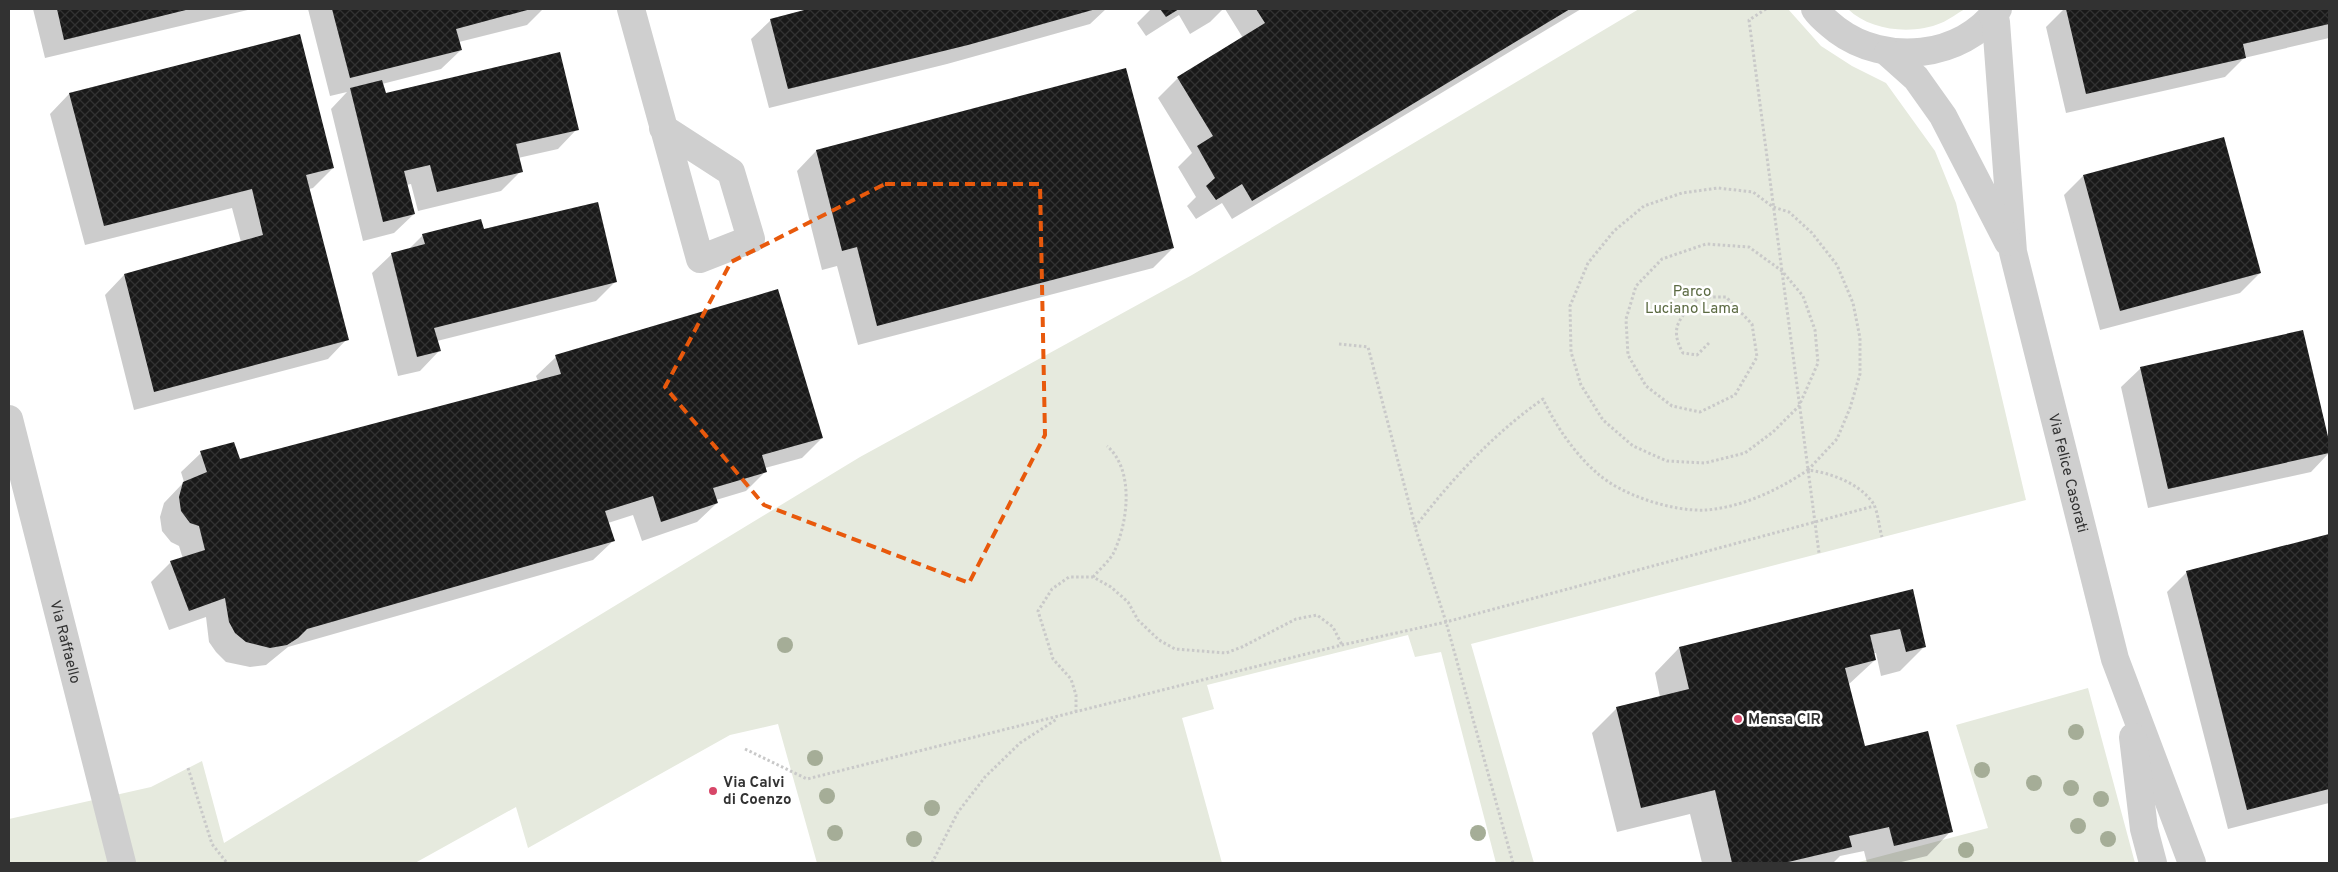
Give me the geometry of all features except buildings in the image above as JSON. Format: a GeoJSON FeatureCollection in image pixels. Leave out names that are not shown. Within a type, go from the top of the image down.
{"type":"FeatureCollection","features":[{"type":"Feature","properties":{"kind":"street"},"geometry":{"type":"LineString","coordinates":[[631,9],[663,128]]}},
{"type":"Feature","properties":{"kind":"street","name":"Via Felice Casorati"},"geometry":{"type":"LineString","coordinates":[[1815,9],[1820,16],[1851,40],[1888,52],[1927,53],[1963,40],[1996,12]]}},
{"type":"Feature","properties":{"kind":"street","name":"Via Felice Casorati"},"geometry":{"type":"LineString","coordinates":[[1996,12],[2013,252],[2115,660],[2192,863]]}},
{"type":"Feature","properties":{"kind":"street","name":"Via Felice Casorati"},"geometry":{"type":"LineString","coordinates":[[1888,52],[1916,78],[1943,116],[2013,252]]}},
{"type":"Feature","properties":{"kind":"street","name":"Via Raffaello"},"geometry":{"type":"LineString","coordinates":[[9,419],[14,458],[122,863]]}},
{"type":"Feature","properties":{"kind":"street","name":"Via Felice Casorati"},"geometry":{"type":"LineString","coordinates":[[2127,694],[2144,829],[2153,863]]}},
{"type":"Feature","properties":{"kind":"path"},"geometry":{"type":"LineString","coordinates":[[1766,9],[1749,20],[1819,554]]}},
{"type":"Feature","properties":{"kind":"path"},"geometry":{"type":"LineString","coordinates":[[1415,527],[1442,491],[1480,452],[1512,421],[1543,400],[1552,419],[1597,473],[1631,494],[1668,506],[1706,510],[1743,502],[1780,489],[1808,470],[1837,439],[1850,408],[1860,374],[1860,338],[1854,303],[1837,265],[1812,233],[1789,212],[1773,207],[1753,192],[1718,188],[1682,193],[1644,206],[1614,231],[1588,263],[1570,306],[1571,352],[1581,385],[1603,420],[1633,446],[1667,460],[1705,464],[1745,453],[1773,432],[1799,406],[1818,363],[1815,330],[1803,296],[1782,271],[1749,247],[1706,244],[1662,259],[1636,286],[1626,319],[1628,355],[1646,386],[1672,406],[1700,412],[1735,394],[1757,357],[1752,324],[1726,297],[1698,297],[1678,322],[1675,340],[1683,353],[1697,354],[1709,343]]}},
{"type":"Feature","properties":{"kind":"path"},"geometry":{"type":"LineString","coordinates":[[1339,344],[1368,348],[1415,527],[1446,622],[1513,863]]}},
{"type":"Feature","properties":{"kind":"path"},"geometry":{"type":"LineString","coordinates":[[1093,578],[1112,555],[1121,532],[1127,488],[1123,469],[1117,455],[1107,446]]}},
{"type":"Feature","properties":{"kind":"path"},"geometry":{"type":"LineString","coordinates":[[1808,470],[1827,473],[1853,486],[1874,506],[1882,537]]}},
{"type":"Feature","properties":{"kind":"path"},"geometry":{"type":"LineString","coordinates":[[744,748],[807,779],[1342,645],[1446,622],[1874,506]]}},
{"type":"Feature","properties":{"kind":"path"},"geometry":{"type":"LineString","coordinates":[[1076,712],[1076,695],[1071,679],[1053,659],[1038,611],[1052,589],[1069,577],[1093,578],[1116,592],[1128,602],[1138,620],[1159,640],[1175,649],[1226,653],[1242,647],[1296,618],[1317,615],[1333,627],[1342,645]]}},
{"type":"Feature","properties":{"kind":"path"},"geometry":{"type":"LineString","coordinates":[[932,863],[958,812],[986,778],[1020,743],[1059,717]]}},
{"type":"Feature","properties":{"kind":"path"},"geometry":{"type":"LineString","coordinates":[[188,768],[212,844],[227,863]]}},
{"type":"Feature","properties":{"kind":"highlighted area"},"geometry":{"type":"Polygon","coordinates":[[[885,184],[1040,184],[1045,435],[969,583],[764,505],[665,387],[731,262],[885,184]]]}},
{"type":"Feature","properties":{"kind":"green space","name":"Parco Luciano Lama"},"geometry":{"type":"Polygon","coordinates":[[[1639,9],[1788,9],[1821,46],[1852,66],[1886,83],[1935,151],[1956,203],[2026,500],[1471,644],[1534,863],[1496,863],[1441,652],[1415,657],[1408,635],[1207,685],[1214,709],[1182,718],[1222,863],[817,863],[778,724],[730,735],[528,848],[516,807],[415,863],[9,863],[9,819],[151,787],[202,761],[224,843],[860,457],[1192,275],[1639,9]]]}},
{"type":"Feature","properties":{"kind":"green space"},"geometry":{"type":"Polygon","coordinates":[[[1848,9],[1965,9],[1947,20],[1930,27],[1905,30],[1892,29],[1868,22],[1848,9]]]}},
{"type":"Feature","properties":{"kind":"green space"},"geometry":{"type":"Polygon","coordinates":[[[2088,688],[2135,863],[1855,863],[1988,828],[1956,725],[2088,688]]]}},
{"type":"Feature","properties":{"kind":"place","name":"Mensa CIR"},"geometry":{"type":"Point","coordinates":[1738,719]}},
{"type":"Feature","properties":{"kind":"place","name":"Via Calvi di Coenzo"},"geometry":{"type":"Point","coordinates":[713,791]}}]}
